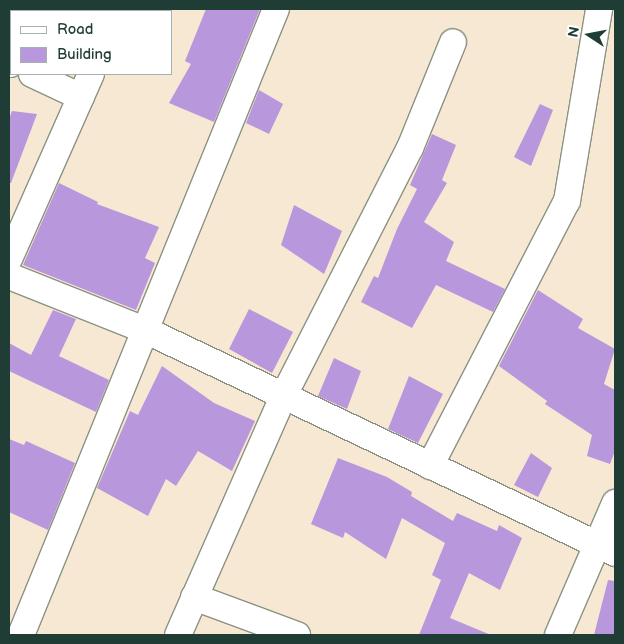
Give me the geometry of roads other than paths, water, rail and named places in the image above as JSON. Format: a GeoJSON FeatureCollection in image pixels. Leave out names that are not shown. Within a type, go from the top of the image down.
{"type":"FeatureCollection","features":[{"type":"Feature","properties":{"kind":"street"},"geometry":{"type":"LineString","coordinates":[[21,635],[276,9]]}},
{"type":"Feature","properties":{"kind":"street"},"geometry":{"type":"LineString","coordinates":[[430,466],[567,201],[599,9]]}},
{"type":"Feature","properties":{"kind":"street"},"geometry":{"type":"LineString","coordinates":[[178,635],[284,395],[410,148],[453,42]]}},
{"type":"Feature","properties":{"kind":"street"},"geometry":{"type":"LineString","coordinates":[[34,75],[81,98]]}},
{"type":"Feature","properties":{"kind":"street"},"geometry":{"type":"LineString","coordinates":[[9,259],[91,75]]}},
{"type":"Feature","properties":{"kind":"street"},"geometry":{"type":"LineString","coordinates":[[9,276],[145,330],[606,549]]}},
{"type":"Feature","properties":{"kind":"street"},"geometry":{"type":"LineString","coordinates":[[558,635],[606,549],[615,503]]}},
{"type":"Feature","properties":{"kind":"street"},"geometry":{"type":"LineString","coordinates":[[194,597],[297,635]]}}]}
